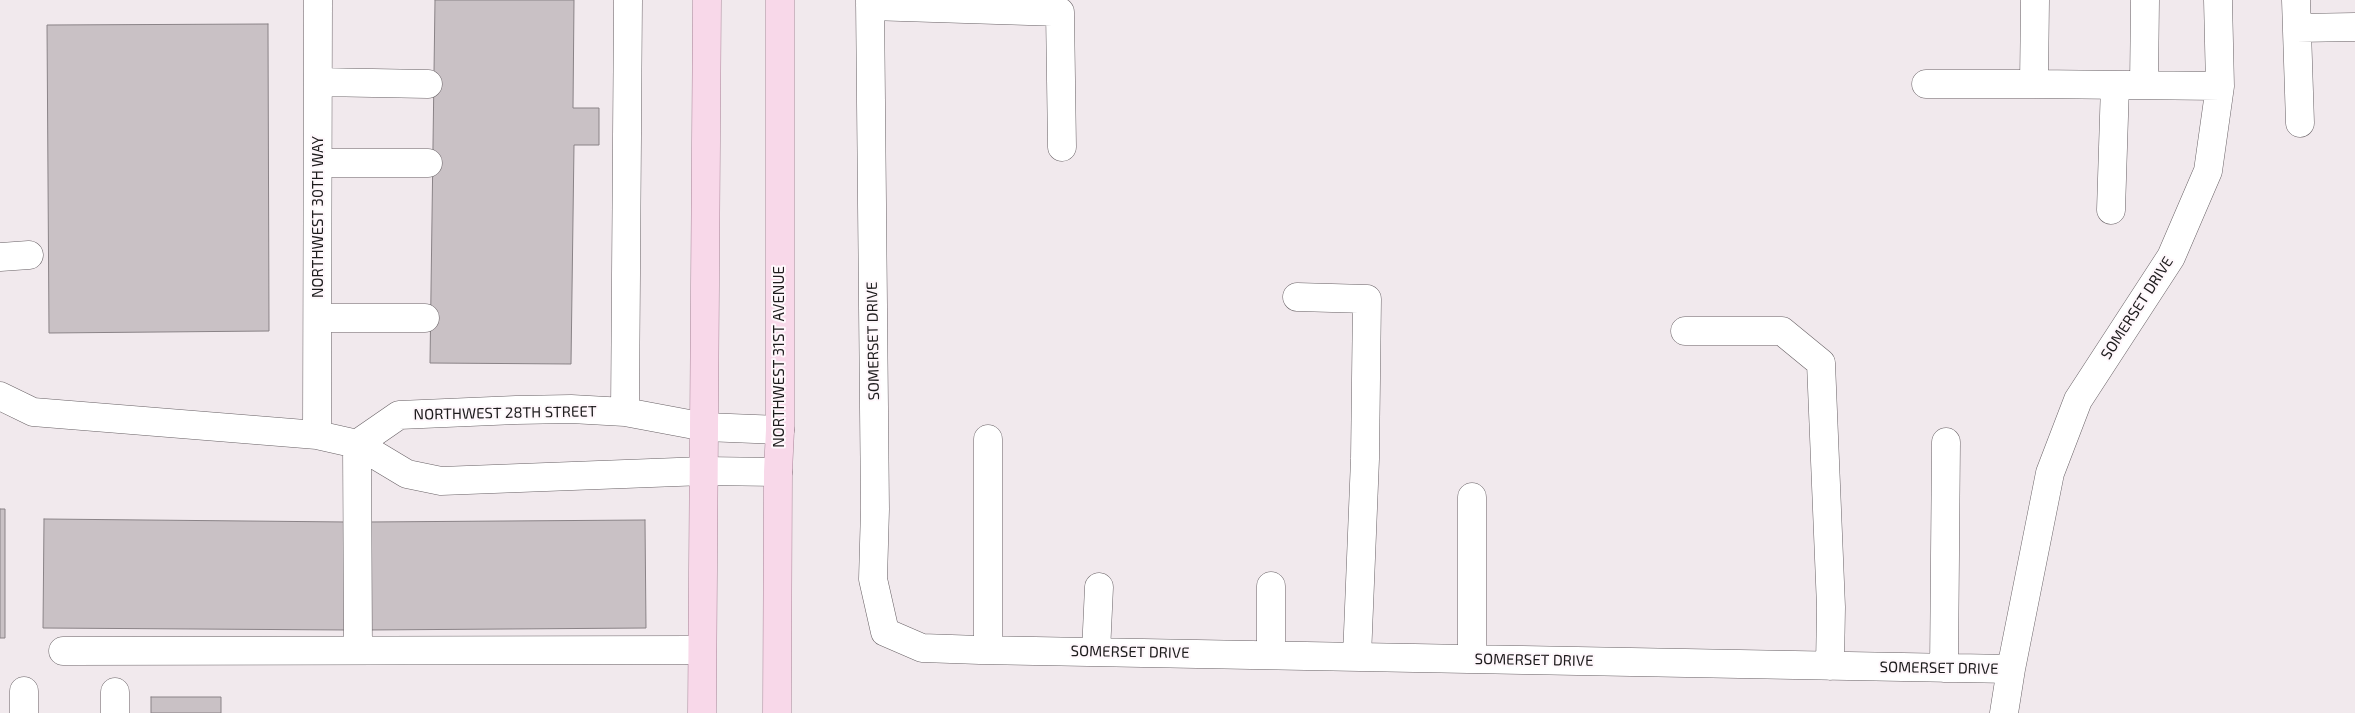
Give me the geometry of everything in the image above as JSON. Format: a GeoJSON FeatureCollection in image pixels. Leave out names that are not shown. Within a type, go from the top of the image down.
{"type":"FeatureCollection","features":[{"type":"Feature","properties":{"kind":"main road"},"geometry":{"type":"LineString","coordinates":[[702,713],[707,0]]}},
{"type":"Feature","properties":{"kind":"main road","name":"NORTHWEST 31ST AVENUE"},"geometry":{"type":"LineString","coordinates":[[777,713],[778,472],[780,430],[780,0]]}},
{"type":"Feature","properties":{"kind":"street","name":"NORTHWEST 30TH WAY"},"geometry":{"type":"LineString","coordinates":[[317,435],[318,0]]}},
{"type":"Feature","properties":{"kind":"street"},"geometry":{"type":"LineString","coordinates":[[625,412],[628,0]]}},
{"type":"Feature","properties":{"kind":"street"},"geometry":{"type":"LineString","coordinates":[[2034,84],[2035,0]]}},
{"type":"Feature","properties":{"kind":"street"},"geometry":{"type":"LineString","coordinates":[[2144,85],[2145,0]]}},
{"type":"Feature","properties":{"kind":"street","name":"SOMERSET DRIVE"},"geometry":{"type":"LineString","coordinates":[[2004,713],[2010,669],[2050,472],[2078,400],[2171,257],[2208,171],[2220,86],[2218,0]]}},
{"type":"Feature","properties":{"kind":"street"},"geometry":{"type":"LineString","coordinates":[[2296,0],[2300,123]]}},
{"type":"Feature","properties":{"kind":"street"},"geometry":{"type":"LineString","coordinates":[[870,3],[953,4],[1060,12],[1062,147]]}},
{"type":"Feature","properties":{"kind":"street","name":"SOMERSET DRIVE"},"geometry":{"type":"LineString","coordinates":[[870,3],[875,509],[873,579],[885,632],[922,648],[2010,669]]}},
{"type":"Feature","properties":{"kind":"street"},"geometry":{"type":"LineString","coordinates":[[2297,28],[2355,27]]}},
{"type":"Feature","properties":{"kind":"street"},"geometry":{"type":"LineString","coordinates":[[318,82],[428,84]]}},
{"type":"Feature","properties":{"kind":"street"},"geometry":{"type":"LineString","coordinates":[[1926,84],[2220,86]]}},
{"type":"Feature","properties":{"kind":"street"},"geometry":{"type":"LineString","coordinates":[[2111,210],[2116,85]]}},
{"type":"Feature","properties":{"kind":"street"},"geometry":{"type":"LineString","coordinates":[[318,163],[428,163]]}},
{"type":"Feature","properties":{"kind":"street"},"geometry":{"type":"LineString","coordinates":[[0,257],[29,255]]}},
{"type":"Feature","properties":{"kind":"street"},"geometry":{"type":"LineString","coordinates":[[1297,297],[1367,299],[1365,459],[1357,657]]}},
{"type":"Feature","properties":{"kind":"street"},"geometry":{"type":"LineString","coordinates":[[318,318],[425,318]]}},
{"type":"Feature","properties":{"kind":"street"},"geometry":{"type":"LineString","coordinates":[[1685,331],[1782,331],[1821,363],[1831,607],[1830,666]]}},
{"type":"Feature","properties":{"kind":"street"},"geometry":{"type":"LineString","coordinates":[[0,396],[33,412],[317,435],[357,444],[407,474],[440,482],[704,472],[778,472]]}},
{"type":"Feature","properties":{"kind":"street","name":"NORTHWEST 28TH STREET"},"geometry":{"type":"LineString","coordinates":[[357,444],[399,415],[544,409],[625,412],[705,427],[780,430]]}},
{"type":"Feature","properties":{"kind":"street"},"geometry":{"type":"LineString","coordinates":[[988,439],[988,650]]}},
{"type":"Feature","properties":{"kind":"street"},"geometry":{"type":"LineString","coordinates":[[1944,668],[1946,442]]}},
{"type":"Feature","properties":{"kind":"street"},"geometry":{"type":"LineString","coordinates":[[357,444],[358,650]]}},
{"type":"Feature","properties":{"kind":"street"},"geometry":{"type":"LineString","coordinates":[[1472,497],[1472,659]]}},
{"type":"Feature","properties":{"kind":"street"},"geometry":{"type":"LineString","coordinates":[[1271,586],[1271,655]]}},
{"type":"Feature","properties":{"kind":"street"},"geometry":{"type":"LineString","coordinates":[[1096,652],[1099,587]]}},
{"type":"Feature","properties":{"kind":"street"},"geometry":{"type":"LineString","coordinates":[[63,651],[702,650]]}},
{"type":"Feature","properties":{"kind":"street","name":"SOMERSET DRIVE"},"geometry":{"type":"LineString","coordinates":[[2010,669],[2024,713]]}},
{"type":"Feature","properties":{"kind":"building"},"geometry":{"type":"Polygon","coordinates":[[[435,0],[574,0],[573,108],[599,108],[599,145],[574,145],[571,364],[430,363],[435,0]]]}},
{"type":"Feature","properties":{"kind":"building"},"geometry":{"type":"Polygon","coordinates":[[[268,24],[269,331],[49,333],[47,25],[268,24]]]}},
{"type":"Feature","properties":{"kind":"building"},"geometry":{"type":"Polygon","coordinates":[[[0,509],[5,509],[5,638],[0,638],[0,509]]]}},
{"type":"Feature","properties":{"kind":"building"},"geometry":{"type":"Polygon","coordinates":[[[44,519],[347,522],[346,630],[43,628],[44,519]]]}},
{"type":"Feature","properties":{"kind":"building"},"geometry":{"type":"Polygon","coordinates":[[[645,520],[646,628],[368,630],[367,522],[645,520]]]}},
{"type":"Feature","properties":{"kind":"building"},"geometry":{"type":"Polygon","coordinates":[[[151,697],[221,697],[221,713],[151,713],[151,697]]]}}]}
